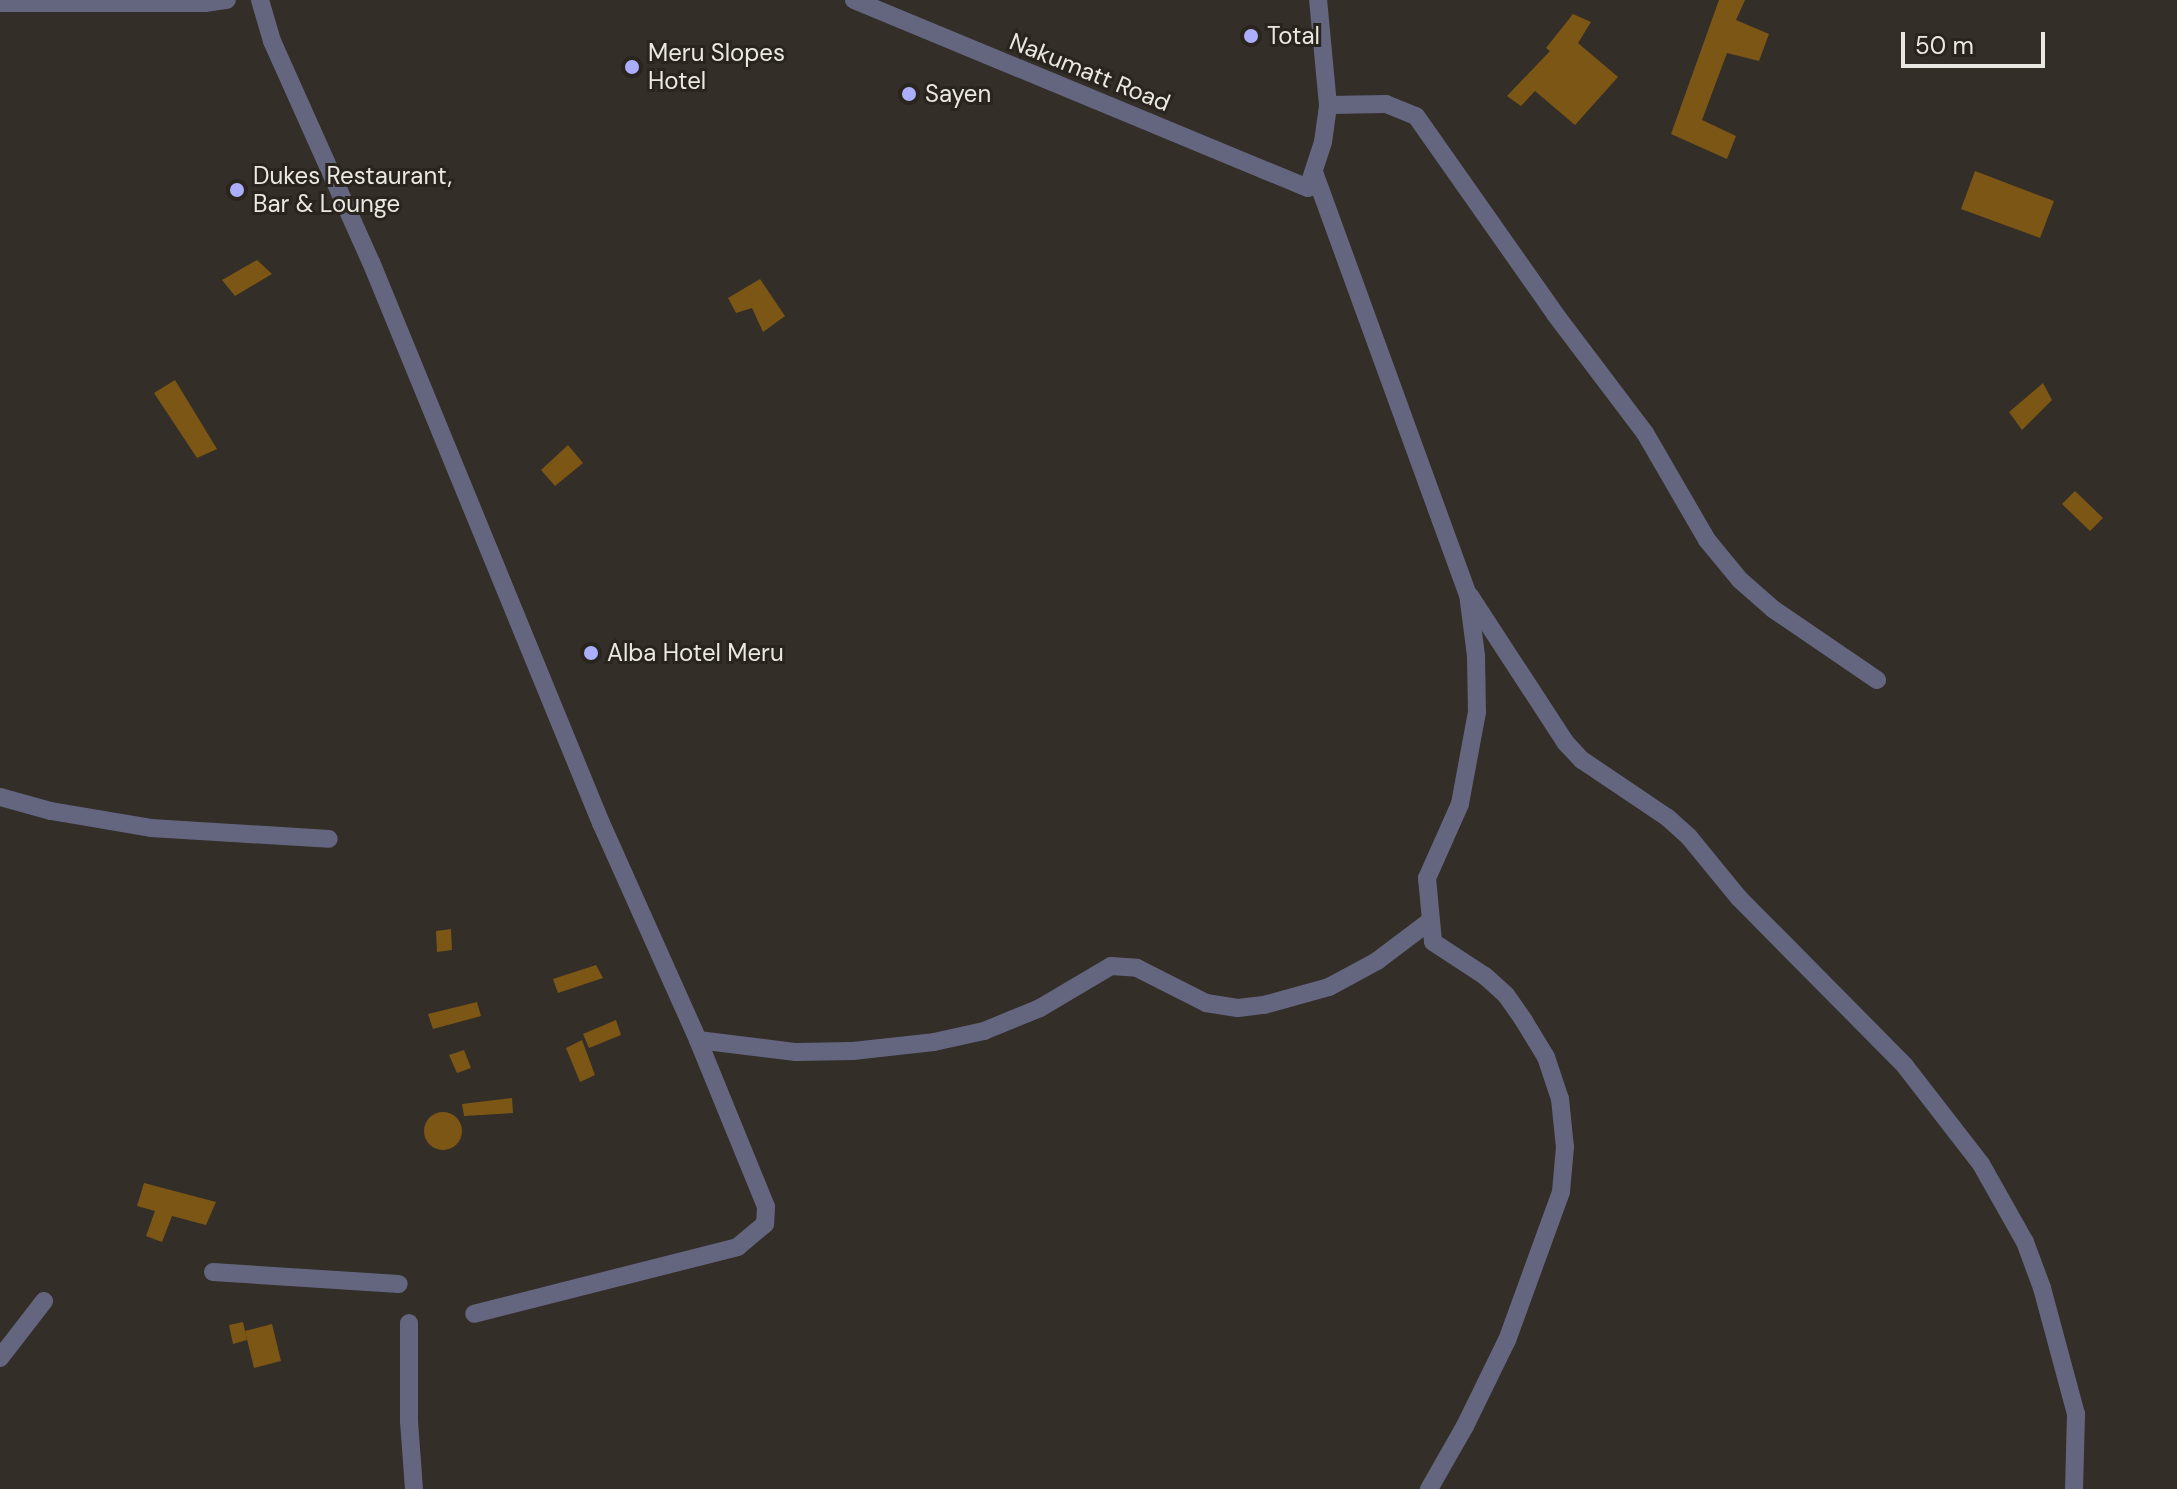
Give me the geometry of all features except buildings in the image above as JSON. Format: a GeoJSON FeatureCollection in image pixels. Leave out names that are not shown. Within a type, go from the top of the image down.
{"type":"FeatureCollection","features":[{"type":"Feature","properties":{"kind":"street"},"geometry":{"type":"LineString","coordinates":[[0,3],[227,0]]}},
{"type":"Feature","properties":{"kind":"street"},"geometry":{"type":"LineString","coordinates":[[260,0],[272,41],[371,262],[601,823],[698,1040],[766,1207],[765,1224],[738,1247],[474,1314]]}},
{"type":"Feature","properties":{"kind":"street","name":"Nakumatt Road"},"geometry":{"type":"LineString","coordinates":[[854,0],[1311,180]]}},
{"type":"Feature","properties":{"kind":"street"},"geometry":{"type":"LineString","coordinates":[[1318,0],[1328,105],[1311,180],[1468,594],[1565,742],[1582,760],[1668,818],[1689,837],[1739,898],[1905,1066],[1981,1164],[2025,1242],[2042,1288],[2076,1414],[2074,1489]]}},
{"type":"Feature","properties":{"kind":"street"},"geometry":{"type":"LineString","coordinates":[[1328,105],[1386,104],[1416,116],[1555,314],[1645,433],[1707,540],[1740,580],[1773,609],[1877,680]]}},
{"type":"Feature","properties":{"kind":"street"},"geometry":{"type":"LineString","coordinates":[[1429,1489],[1465,1426],[1529,1285],[1561,1192],[1565,1147],[1560,1099],[1539,1045],[1506,995],[1466,961],[1433,942],[1427,878],[1460,804],[1477,712],[1476,656],[1468,594]]}},
{"type":"Feature","properties":{"kind":"street"},"geometry":{"type":"LineString","coordinates":[[0,797],[51,811],[151,828],[329,839]]}},
{"type":"Feature","properties":{"kind":"street"},"geometry":{"type":"LineString","coordinates":[[698,1040],[796,1052],[853,1051],[934,1042],[984,1031],[1040,1008],[1111,966],[1137,968],[1206,1003],[1238,1008],[1264,1005],[1329,987],[1377,961],[1430,921]]}},
{"type":"Feature","properties":{"kind":"street"},"geometry":{"type":"LineString","coordinates":[[213,1272],[399,1284]]}},
{"type":"Feature","properties":{"kind":"street"},"geometry":{"type":"LineString","coordinates":[[0,1358],[44,1301]]}},
{"type":"Feature","properties":{"kind":"street"},"geometry":{"type":"LineString","coordinates":[[409,1323],[409,1421],[414,1489]]}},
{"type":"Feature","properties":{"kind":"place","name":"Total"},"geometry":{"type":"Point","coordinates":[1251,36]}},
{"type":"Feature","properties":{"kind":"place","name":"Meru Slopes Hotel"},"geometry":{"type":"Point","coordinates":[632,67]}},
{"type":"Feature","properties":{"kind":"place","name":"Sayen"},"geometry":{"type":"Point","coordinates":[909,94]}},
{"type":"Feature","properties":{"kind":"place","name":"Dukes Restaurant, Bar & Lounge"},"geometry":{"type":"Point","coordinates":[237,190]}},
{"type":"Feature","properties":{"kind":"place","name":"Alba Hotel Meru"},"geometry":{"type":"Point","coordinates":[591,653]}}]}
